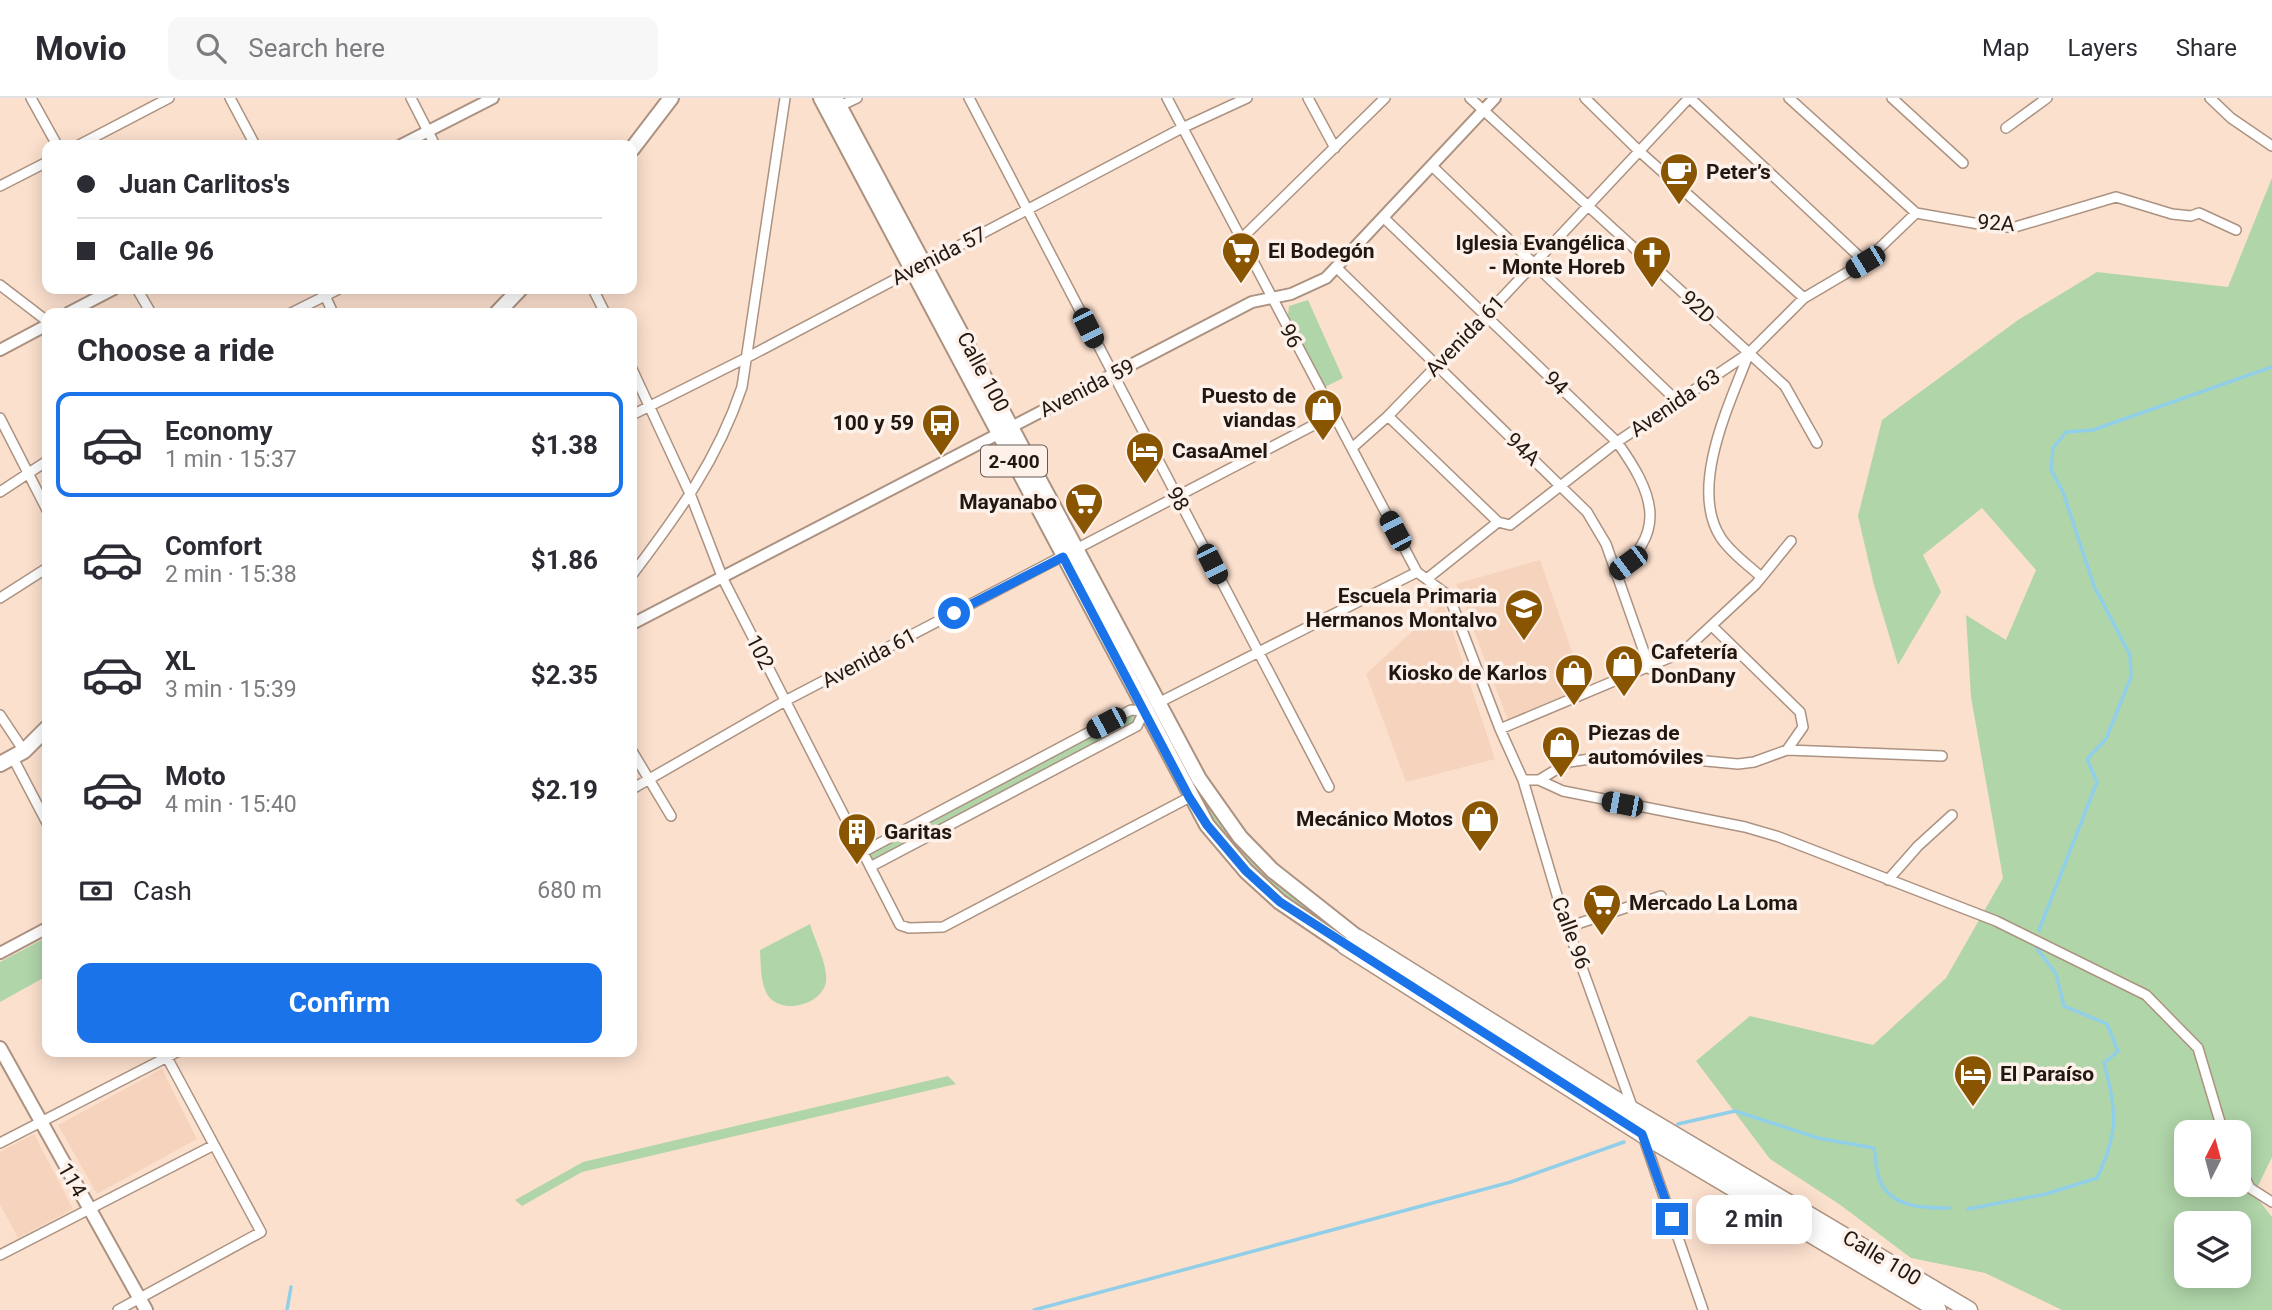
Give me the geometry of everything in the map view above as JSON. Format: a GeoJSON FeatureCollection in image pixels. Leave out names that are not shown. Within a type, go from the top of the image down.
{"type":"FeatureCollection","features":[{"type":"Feature","properties":{"kind":"highway","name":"Calle 100"},"geometry":{"type":"LineString","coordinates":[[1352,942],[1969,1310]]}},
{"type":"Feature","properties":{"kind":"highway","name":"Calle 100"},"geometry":{"type":"LineString","coordinates":[[1352,942],[1642,1134],[1938,1310]]}},
{"type":"Feature","properties":{"kind":"main road"},"geometry":{"type":"LineString","coordinates":[[637,142],[671,98]]}},
{"type":"Feature","properties":{"kind":"main road","name":"Calle 100"},"geometry":{"type":"LineString","coordinates":[[821,98],[918,266],[1006,430],[1079,549],[1199,779],[1240,837],[1272,870],[1352,942]]}},
{"type":"Feature","properties":{"kind":"main road","name":"Calle 100"},"geometry":{"type":"LineString","coordinates":[[838,102],[918,266]]}},
{"type":"Feature","properties":{"kind":"main road","name":"Calle 100"},"geometry":{"type":"LineString","coordinates":[[1006,430],[1063,557],[1189,797],[1207,825],[1246,871],[1280,902],[1352,942]]}},
{"type":"Feature","properties":{"kind":"main road"},"geometry":{"type":"LineString","coordinates":[[12,758],[42,732]]}},
{"type":"Feature","properties":{"kind":"main road","name":"114"},"geometry":{"type":"LineString","coordinates":[[0,1048],[143,1304]]}},
{"type":"Feature","properties":{"kind":"street"},"geometry":{"type":"LineString","coordinates":[[31,98],[54,140]]}},
{"type":"Feature","properties":{"kind":"street"},"geometry":{"type":"LineString","coordinates":[[89,140],[169,98]]}},
{"type":"Feature","properties":{"kind":"street"},"geometry":{"type":"LineString","coordinates":[[230,98],[252,140]]}},
{"type":"Feature","properties":{"kind":"street"},"geometry":{"type":"LineString","coordinates":[[411,98],[432,140]]}},
{"type":"Feature","properties":{"kind":"street"},"geometry":{"type":"LineString","coordinates":[[411,140],[493,98]]}},
{"type":"Feature","properties":{"kind":"street"},"geometry":{"type":"LineString","coordinates":[[637,568],[691,496],[731,421],[748,357],[785,98]]}},
{"type":"Feature","properties":{"kind":"street"},"geometry":{"type":"LineString","coordinates":[[838,102],[857,98]]}},
{"type":"Feature","properties":{"kind":"street","name":"98"},"geometry":{"type":"LineString","coordinates":[[970,98],[1329,787]]}},
{"type":"Feature","properties":{"kind":"street","name":"96"},"geometry":{"type":"LineString","coordinates":[[1167,98],[1417,572]]}},
{"type":"Feature","properties":{"kind":"street","name":"Avenida 57"},"geometry":{"type":"LineString","coordinates":[[637,412],[748,357],[1182,128],[1247,98]]}},
{"type":"Feature","properties":{"kind":"street"},"geometry":{"type":"LineString","coordinates":[[1308,98],[1335,148]]}},
{"type":"Feature","properties":{"kind":"street"},"geometry":{"type":"LineString","coordinates":[[1240,240],[1385,98]]}},
{"type":"Feature","properties":{"kind":"street","name":"92D"},"geometry":{"type":"LineString","coordinates":[[1470,98],[1785,386],[1818,443]]}},
{"type":"Feature","properties":{"kind":"street","name":"Avenida 59"},"geometry":{"type":"LineString","coordinates":[[637,622],[1252,302],[1311,287],[1337,268],[1495,98]]}},
{"type":"Feature","properties":{"kind":"street"},"geometry":{"type":"LineString","coordinates":[[1585,98],[1639,151],[1804,298]]}},
{"type":"Feature","properties":{"kind":"street"},"geometry":{"type":"LineString","coordinates":[[1689,98],[1865,262]]}},
{"type":"Feature","properties":{"kind":"street","name":"Avenida 61"},"geometry":{"type":"LineString","coordinates":[[1352,448],[1388,416],[1486,315],[1689,98]]}},
{"type":"Feature","properties":{"kind":"street"},"geometry":{"type":"LineString","coordinates":[[1789,98],[1916,213]]}},
{"type":"Feature","properties":{"kind":"street"},"geometry":{"type":"LineString","coordinates":[[1892,98],[1963,163]]}},
{"type":"Feature","properties":{"kind":"street"},"geometry":{"type":"LineString","coordinates":[[2006,128],[2048,98]]}},
{"type":"Feature","properties":{"kind":"street"},"geometry":{"type":"LineString","coordinates":[[2210,98],[2231,118],[2272,146]]}},
{"type":"Feature","properties":{"kind":"street"},"geometry":{"type":"LineString","coordinates":[[0,186],[42,165]]}},
{"type":"Feature","properties":{"kind":"street"},"geometry":{"type":"LineString","coordinates":[[1432,166],[1676,400]]}},
{"type":"Feature","properties":{"kind":"street","name":"92A"},"geometry":{"type":"LineString","coordinates":[[1916,213],[1996,227],[2015,227],[2116,197],[2172,214],[2190,216],[2199,213],[2236,230]]}},
{"type":"Feature","properties":{"kind":"street","name":"Avenida 63"},"geometry":{"type":"LineString","coordinates":[[1428,578],[1497,522],[1510,526],[1617,442],[1749,353],[1804,298],[1865,262],[1916,213]]}},
{"type":"Feature","properties":{"kind":"street","name":"94"},"geometry":{"type":"LineString","coordinates":[[1384,218],[1617,442],[1640,479],[1650,526],[1647,542],[1639,553],[1615,573]]}},
{"type":"Feature","properties":{"kind":"street","name":"94A"},"geometry":{"type":"LineString","coordinates":[[1337,268],[1434,366],[1561,485],[1597,526],[1650,669]]}},
{"type":"Feature","properties":{"kind":"street"},"geometry":{"type":"LineString","coordinates":[[0,285],[42,319]]}},
{"type":"Feature","properties":{"kind":"street"},"geometry":{"type":"LineString","coordinates":[[78,308],[104,294]]}},
{"type":"Feature","properties":{"kind":"street"},"geometry":{"type":"LineString","coordinates":[[300,308],[321,294]]}},
{"type":"Feature","properties":{"kind":"street"},"geometry":{"type":"LineString","coordinates":[[0,350],[42,326]]}},
{"type":"Feature","properties":{"kind":"street"},"geometry":{"type":"LineString","coordinates":[[1749,353],[1737,390],[1720,423],[1713,453],[1709,502],[1712,521],[1722,540],[1760,576]]}},
{"type":"Feature","properties":{"kind":"street","name":"102"},"geometry":{"type":"LineString","coordinates":[[637,380],[691,496],[723,579],[904,928],[943,927],[1189,797]]}},
{"type":"Feature","properties":{"kind":"street","name":"Avenida 61"},"geometry":{"type":"LineString","coordinates":[[637,786],[785,701],[1333,415]]}},
{"type":"Feature","properties":{"kind":"street"},"geometry":{"type":"LineString","coordinates":[[1388,416],[1497,522]]}},
{"type":"Feature","properties":{"kind":"street"},"geometry":{"type":"LineString","coordinates":[[0,418],[42,501]]}},
{"type":"Feature","properties":{"kind":"street"},"geometry":{"type":"LineString","coordinates":[[0,492],[42,464]]}},
{"type":"Feature","properties":{"kind":"street"},"geometry":{"type":"LineString","coordinates":[[1500,729],[1650,669],[1683,652],[1713,627],[1791,541]]}},
{"type":"Feature","properties":{"kind":"street"},"geometry":{"type":"LineString","coordinates":[[0,598],[42,571]]}},
{"type":"Feature","properties":{"kind":"street"},"geometry":{"type":"LineString","coordinates":[[863,852],[1131,710],[1144,711],[1417,572]]}},
{"type":"Feature","properties":{"kind":"street","name":"Calle 96"},"geometry":{"type":"LineString","coordinates":[[1417,572],[1449,596],[1500,729],[1523,780],[1568,927],[1703,1310]]}},
{"type":"Feature","properties":{"kind":"street"},"geometry":{"type":"LineString","coordinates":[[1713,627],[1800,712],[1803,727],[1787,750]]}},
{"type":"Feature","properties":{"kind":"street"},"geometry":{"type":"LineString","coordinates":[[870,867],[1137,726],[1144,711]]}},
{"type":"Feature","properties":{"kind":"street"},"geometry":{"type":"LineString","coordinates":[[0,715],[12,758],[42,814]]}},
{"type":"Feature","properties":{"kind":"street"},"geometry":{"type":"LineString","coordinates":[[1523,780],[1538,779],[1569,762],[1597,758],[1663,757],[1738,764],[1754,762],[1787,750],[1942,756]]}},
{"type":"Feature","properties":{"kind":"street"},"geometry":{"type":"LineString","coordinates":[[637,759],[671,816]]}},
{"type":"Feature","properties":{"kind":"street"},"geometry":{"type":"LineString","coordinates":[[1538,779],[1563,791],[1756,831],[1996,921],[2146,995],[2198,1048],[2219,1120]]}},
{"type":"Feature","properties":{"kind":"street"},"geometry":{"type":"LineString","coordinates":[[1888,880],[1918,846],[1952,815]]}},
{"type":"Feature","properties":{"kind":"street"},"geometry":{"type":"LineString","coordinates":[[1568,927],[1661,896]]}},
{"type":"Feature","properties":{"kind":"street"},"geometry":{"type":"LineString","coordinates":[[0,953],[42,931]]}},
{"type":"Feature","properties":{"kind":"street"},"geometry":{"type":"LineString","coordinates":[[0,1143],[160,1057]]}},
{"type":"Feature","properties":{"kind":"street"},"geometry":{"type":"LineString","coordinates":[[118,1310],[143,1304],[261,1232],[167,1057]]}},
{"type":"Feature","properties":{"kind":"street"},"geometry":{"type":"LineString","coordinates":[[0,1255],[214,1145]]}},
{"type":"Feature","properties":{"kind":"street"},"geometry":{"type":"LineString","coordinates":[[2251,1189],[2272,1202]]}},
{"type":"Feature","properties":{"kind":"shaded area","name":"Escuela Primaria Hermanos Montalvo"},"geometry":{"type":"Polygon","coordinates":[[[1540,560],[1586,692],[1508,720],[1456,584],[1540,560]]]}},
{"type":"Feature","properties":{"kind":"shaded area"},"geometry":{"type":"Polygon","coordinates":[[[1443,603],[1495,759],[1406,782],[1366,674],[1443,603]]]}},
{"type":"Feature","properties":{"kind":"shaded area"},"geometry":{"type":"Polygon","coordinates":[[[162,1069],[197,1139],[97,1194],[58,1125],[162,1069]]]}},
{"type":"Feature","properties":{"kind":"shaded area"},"geometry":{"type":"Polygon","coordinates":[[[34,1134],[73,1209],[18,1238],[0,1204],[0,1152],[34,1134]]]}},
{"type":"Feature","properties":{"kind":"green space"},"geometry":{"type":"Polygon","coordinates":[[[2272,178],[2272,1157],[2254,1194],[2272,1217],[2272,1310],[2062,1310],[1985,1273],[1911,1258],[1839,1204],[1770,1159],[1696,1061],[1750,1016],[1873,1045],[1946,978],[2003,878],[1971,697],[1966,615],[2006,640],[2036,570],[1982,508],[1923,555],[1941,592],[1898,665],[1874,585],[1858,516],[1882,420],[2018,320],[2097,272],[2228,287],[2272,178]]]}},
{"type":"Feature","properties":{"kind":"green space"},"geometry":{"type":"Polygon","coordinates":[[[1308,300],[1343,378],[1325,387],[1288,315],[1289,306],[1308,300]]]}},
{"type":"Feature","properties":{"kind":"green space"},"geometry":{"type":"Polygon","coordinates":[[[1156,710],[1203,797],[1247,857],[1265,875],[1354,945],[1283,896],[1244,860],[1200,800],[1153,711],[1156,710]]]}},
{"type":"Feature","properties":{"kind":"green space"},"geometry":{"type":"Polygon","coordinates":[[[1132,713],[1139,714],[1135,724],[872,862],[867,853],[1132,713]]]}},
{"type":"Feature","properties":{"kind":"green space"},"geometry":{"type":"Polygon","coordinates":[[[810,924],[825,968],[826,982],[823,990],[818,996],[802,1004],[793,1006],[776,1002],[769,997],[764,987],[760,950],[810,924]]]}},
{"type":"Feature","properties":{"kind":"green space"},"geometry":{"type":"Polygon","coordinates":[[[42,940],[42,979],[0,1002],[0,962],[42,940]]]}},
{"type":"Feature","properties":{"kind":"green space"},"geometry":{"type":"Polygon","coordinates":[[[948,1076],[956,1084],[582,1172],[522,1206],[515,1200],[583,1162],[948,1076]]]}},
{"type":"Feature","properties":{"kind":"waterway"},"geometry":{"type":"LineString","coordinates":[[2039,930],[2097,782],[2087,759],[2106,739],[2131,677],[2130,655],[2094,586],[2063,492],[2051,470],[2053,448],[2066,432],[2093,430],[2272,367]]}},
{"type":"Feature","properties":{"kind":"waterway"},"geometry":{"type":"LineString","coordinates":[[1968,1209],[2046,1194],[2097,1178],[2109,1147],[2114,1122],[2104,1063],[2118,1051],[2107,1024],[2064,1006],[2056,974],[2036,947]]}},
{"type":"Feature","properties":{"kind":"waterway"},"geometry":{"type":"LineString","coordinates":[[1678,1124],[1735,1111],[1818,1138],[1874,1148],[1880,1181],[1892,1197],[1910,1205],[1949,1208]]}},
{"type":"Feature","properties":{"kind":"waterway"},"geometry":{"type":"LineString","coordinates":[[1034,1310],[1511,1182],[1624,1142]]}},
{"type":"Feature","properties":{"kind":"waterway"},"geometry":{"type":"LineString","coordinates":[[287,1310],[291,1287]]}},
{"type":"Feature","properties":{"kind":"place","name":"Peter’s"},"geometry":{"type":"Point","coordinates":[1679,206]}},
{"type":"Feature","properties":{"kind":"place","name":"El Bodegón"},"geometry":{"type":"Point","coordinates":[1241,285]}},
{"type":"Feature","properties":{"kind":"place","name":"Iglesia Evangélica - Monte Horeb"},"geometry":{"type":"Point","coordinates":[1652,289]}},
{"type":"Feature","properties":{"kind":"place","name":"Puesto de viandas"},"geometry":{"type":"Point","coordinates":[1323,442]}},
{"type":"Feature","properties":{"kind":"place","name":"100 y 59"},"geometry":{"type":"Point","coordinates":[941,457]}},
{"type":"Feature","properties":{"kind":"place","name":"CasaAmel"},"geometry":{"type":"Point","coordinates":[1145,485]}},
{"type":"Feature","properties":{"kind":"place","name":"Mayanabo"},"geometry":{"type":"Point","coordinates":[1084,536]}},
{"type":"Feature","properties":{"kind":"place","name":"Escuela Primaria Hermanos Montalvo"},"geometry":{"type":"Point","coordinates":[1524,642]}},
{"type":"Feature","properties":{"kind":"place","name":"Cafetería DonDany"},"geometry":{"type":"Point","coordinates":[1624,698]}},
{"type":"Feature","properties":{"kind":"place","name":"Kiosko de Karlos"},"geometry":{"type":"Point","coordinates":[1574,707]}},
{"type":"Feature","properties":{"kind":"place","name":"Piezas de automóviles"},"geometry":{"type":"Point","coordinates":[1561,779]}},
{"type":"Feature","properties":{"kind":"place","name":"Mecánico Motos"},"geometry":{"type":"Point","coordinates":[1480,853]}},
{"type":"Feature","properties":{"kind":"place","name":"Garitas"},"geometry":{"type":"Point","coordinates":[857,866]}},
{"type":"Feature","properties":{"kind":"place","name":"Mercado La Loma"},"geometry":{"type":"Point","coordinates":[1602,937]}},
{"type":"Feature","properties":{"kind":"place","name":"El Paraíso"},"geometry":{"type":"Point","coordinates":[1973,1108]}},
{"type":"Feature","properties":{"kind":"route"},"geometry":{"type":"LineString","coordinates":[[954,613],[1063,557],[1189,797],[1207,825],[1246,871],[1280,902],[1345,946],[1642,1134],[1672,1219]]}}]}
